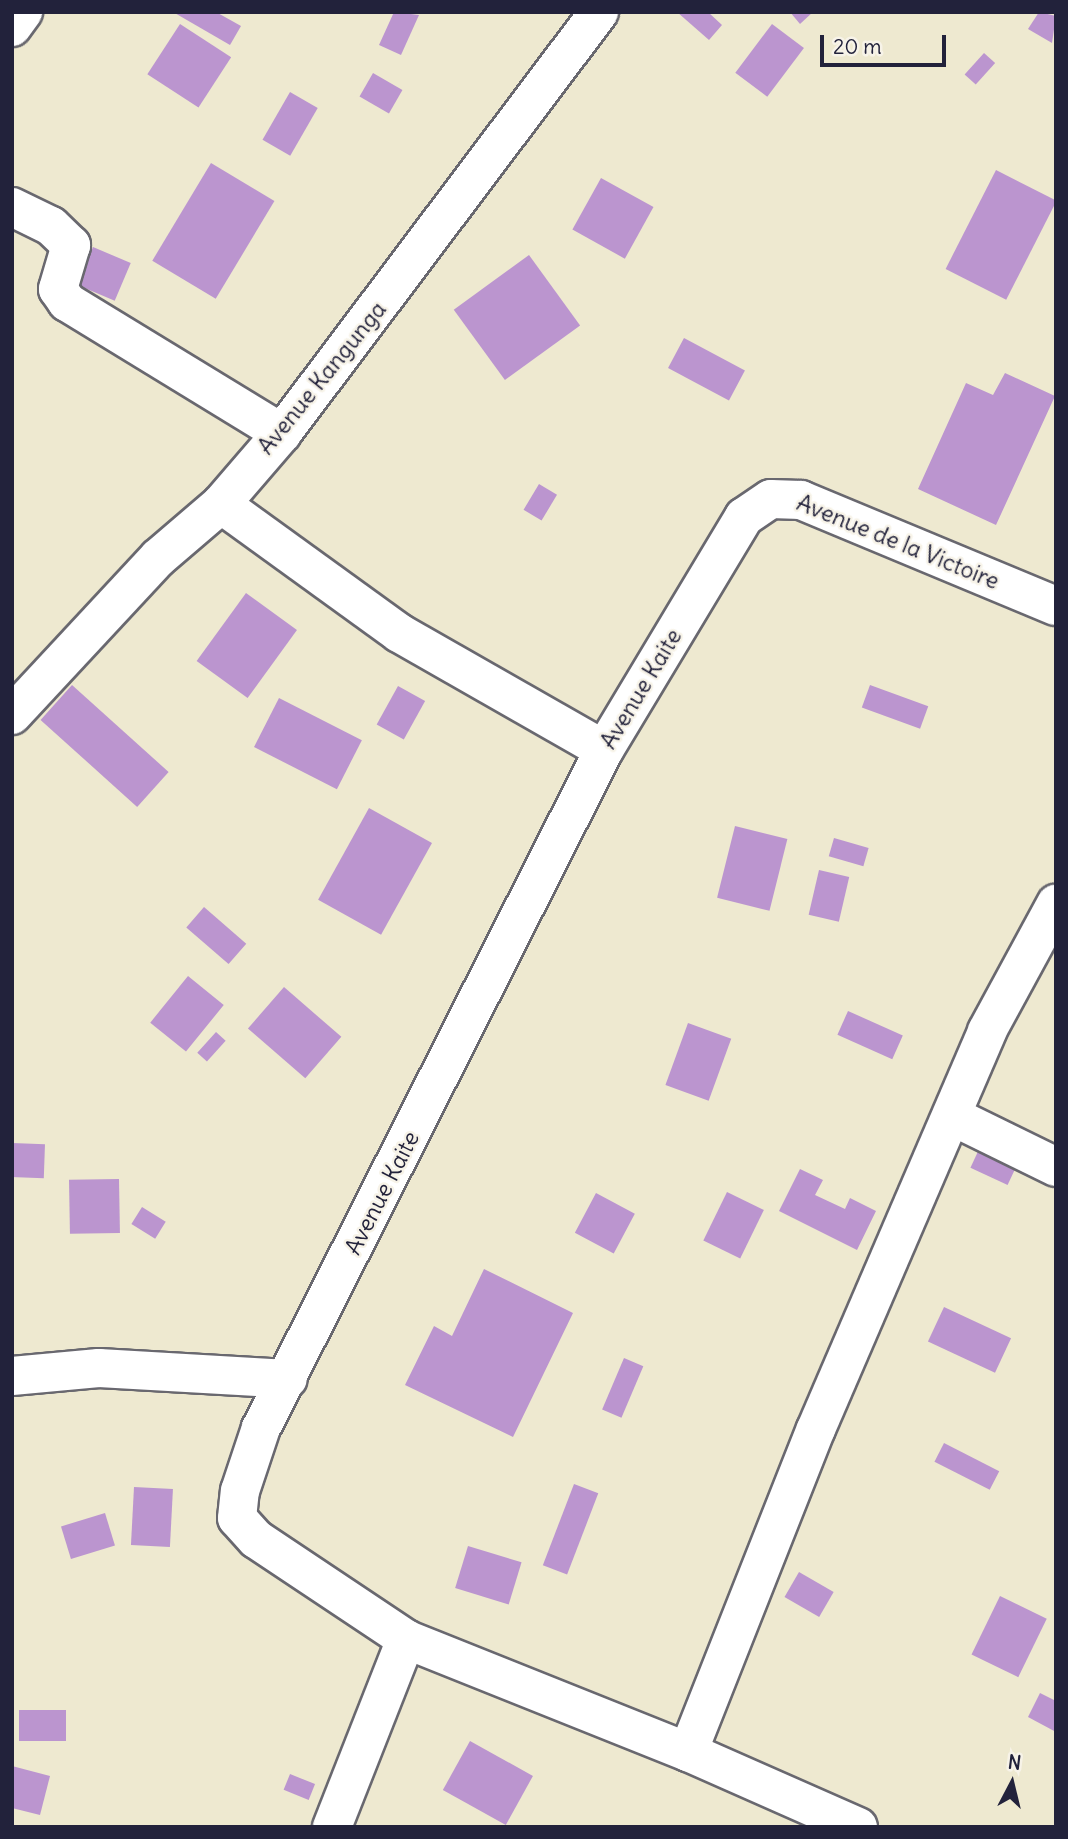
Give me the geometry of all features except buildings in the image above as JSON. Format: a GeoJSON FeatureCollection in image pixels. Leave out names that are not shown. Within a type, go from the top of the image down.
{"type":"FeatureCollection","features":[{"type":"Feature","properties":{"kind":"street"},"geometry":{"type":"LineString","coordinates":[[12,27],[23,12]]}},
{"type":"Feature","properties":{"kind":"street","name":"Avenue Kangunga"},"geometry":{"type":"LineString","coordinates":[[12,715],[158,558],[221,504],[282,433],[600,12]]}},
{"type":"Feature","properties":{"kind":"street"},"geometry":{"type":"LineString","coordinates":[[12,207],[64,235],[71,245],[58,289],[67,302],[282,433]]}},
{"type":"Feature","properties":{"kind":"street","name":"Avenue de la Victoire"},"geometry":{"type":"LineString","coordinates":[[744,517],[771,499],[801,500],[1056,606]]}},
{"type":"Feature","properties":{"kind":"street"},"geometry":{"type":"LineString","coordinates":[[221,504],[399,633],[604,750]]}},
{"type":"Feature","properties":{"kind":"street","name":"Avenue Kaite"},"geometry":{"type":"LineString","coordinates":[[406,1639],[288,1564],[237,1518],[251,1451],[604,750],[744,517]]}},
{"type":"Feature","properties":{"kind":"street"},"geometry":{"type":"LineString","coordinates":[[688,1752],[816,1429],[993,1019],[1056,904]]}},
{"type":"Feature","properties":{"kind":"street"},"geometry":{"type":"LineString","coordinates":[[952,1116],[1056,1167]]}},
{"type":"Feature","properties":{"kind":"street"},"geometry":{"type":"LineString","coordinates":[[12,1376],[99,1368],[288,1379]]}},
{"type":"Feature","properties":{"kind":"street"},"geometry":{"type":"LineString","coordinates":[[332,1827],[406,1639],[688,1752],[858,1827]]}}]}
